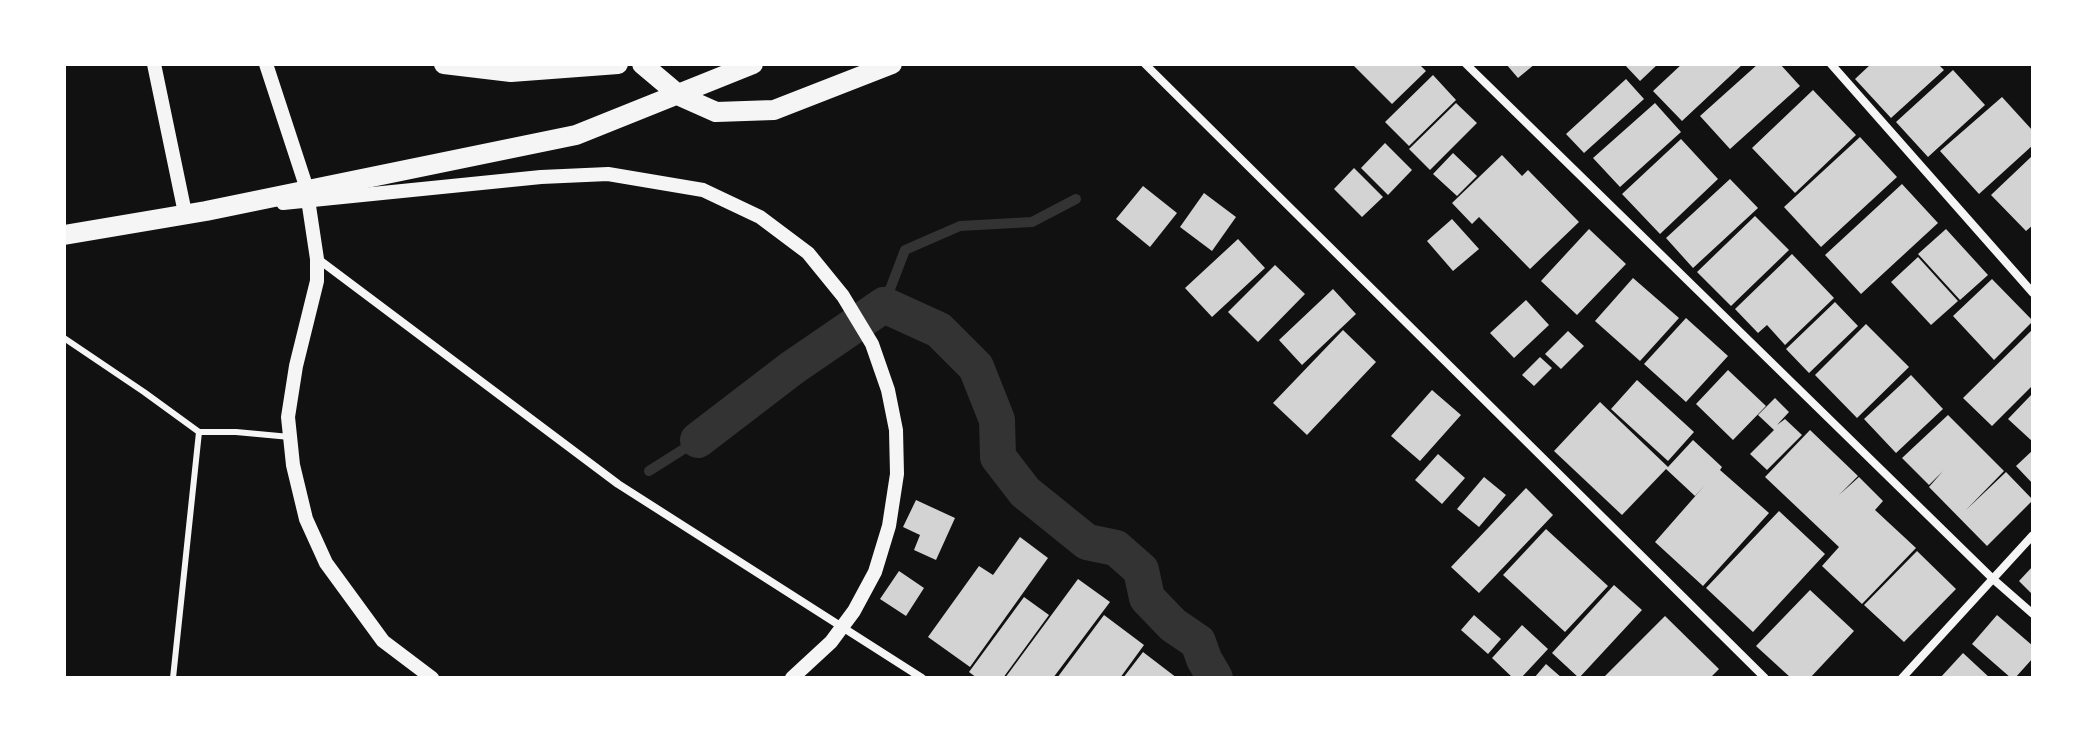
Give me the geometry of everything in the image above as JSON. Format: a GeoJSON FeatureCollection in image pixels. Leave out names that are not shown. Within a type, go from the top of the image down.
{"type":"FeatureCollection","features":[{"type":"Feature","properties":{"kind":"main road"},"geometry":{"type":"LineString","coordinates":[[444,64],[511,72],[618,64]]}},
{"type":"Feature","properties":{"kind":"main road"},"geometry":{"type":"LineString","coordinates":[[642,64],[680,96],[716,112],[774,110],[892,64]]}},
{"type":"Feature","properties":{"kind":"main road"},"geometry":{"type":"LineString","coordinates":[[64,235],[195,212],[576,135],[753,64]]}},
{"type":"Feature","properties":{"kind":"street"},"geometry":{"type":"LineString","coordinates":[[154,64],[195,212],[541,177],[608,174],[703,190],[760,217],[808,253],[843,296],[872,344],[888,390],[896,430],[897,474],[889,526],[875,572],[854,611],[831,642],[792,678]]}},
{"type":"Feature","properties":{"kind":"street"},"geometry":{"type":"LineString","coordinates":[[266,64],[306,186],[317,259],[317,281],[296,366],[288,417],[293,465],[306,519],[326,563],[383,641],[432,678]]}},
{"type":"Feature","properties":{"kind":"street"},"geometry":{"type":"LineString","coordinates":[[1145,64],[1765,678]]}},
{"type":"Feature","properties":{"kind":"street"},"geometry":{"type":"LineString","coordinates":[[1466,64],[1993,579],[2033,614]]}},
{"type":"Feature","properties":{"kind":"street"},"geometry":{"type":"LineString","coordinates":[[1831,64],[2033,293]]}},
{"type":"Feature","properties":{"kind":"street"},"geometry":{"type":"LineString","coordinates":[[317,259],[618,484],[922,678]]}},
{"type":"Feature","properties":{"kind":"street"},"geometry":{"type":"LineString","coordinates":[[1902,678],[2033,535]]}},
{"type":"Feature","properties":{"kind":"lane"},"geometry":{"type":"LineString","coordinates":[[64,338],[199,432],[290,437]]}},
{"type":"Feature","properties":{"kind":"lane"},"geometry":{"type":"LineString","coordinates":[[173,678],[199,432]]}},
{"type":"Feature","properties":{"kind":"building"},"geometry":{"type":"Polygon","coordinates":[[[1352,64],[1419,64],[1426,71],[1392,104],[1352,64]]]}},
{"type":"Feature","properties":{"kind":"building"},"geometry":{"type":"Polygon","coordinates":[[[1506,64],[1535,64],[1518,78],[1506,64]]]}},
{"type":"Feature","properties":{"kind":"building"},"geometry":{"type":"Polygon","coordinates":[[[1624,64],[1658,64],[1640,81],[1624,64]]]}},
{"type":"Feature","properties":{"kind":"building"},"geometry":{"type":"Polygon","coordinates":[[[1682,64],[1743,64],[1682,121],[1653,91],[1682,64]]]}},
{"type":"Feature","properties":{"kind":"building"},"geometry":{"type":"Polygon","coordinates":[[[1758,64],[1780,64],[1800,86],[1730,149],[1700,116],[1758,64]]]}},
{"type":"Feature","properties":{"kind":"building"},"geometry":{"type":"Polygon","coordinates":[[[1871,64],[1938,64],[1944,70],[1891,118],[1855,79],[1871,64]]]}},
{"type":"Feature","properties":{"kind":"building"},"geometry":{"type":"Polygon","coordinates":[[[1953,70],[1985,105],[1928,157],[1896,122],[1953,70]]]}},
{"type":"Feature","properties":{"kind":"building"},"geometry":{"type":"Polygon","coordinates":[[[1433,75],[1456,100],[1409,146],[1385,122],[1433,75]]]}},
{"type":"Feature","properties":{"kind":"building"},"geometry":{"type":"Polygon","coordinates":[[[1626,79],[1644,99],[1584,153],[1566,134],[1626,79]]]}},
{"type":"Feature","properties":{"kind":"building"},"geometry":{"type":"Polygon","coordinates":[[[1813,90],[1856,135],[1795,193],[1752,148],[1813,90]]]}},
{"type":"Feature","properties":{"kind":"building"},"geometry":{"type":"Polygon","coordinates":[[[2002,97],[2033,131],[2033,145],[1979,194],[1940,151],[2002,97]]]}},
{"type":"Feature","properties":{"kind":"building"},"geometry":{"type":"Polygon","coordinates":[[[1456,103],[1477,123],[1430,170],[1409,149],[1456,103]]]}},
{"type":"Feature","properties":{"kind":"building"},"geometry":{"type":"Polygon","coordinates":[[[1655,103],[1681,132],[1620,187],[1593,158],[1655,103]]]}},
{"type":"Feature","properties":{"kind":"building"},"geometry":{"type":"Polygon","coordinates":[[[1860,137],[1897,177],[1821,247],[1784,207],[1860,137]]]}},
{"type":"Feature","properties":{"kind":"building"},"geometry":{"type":"Polygon","coordinates":[[[1681,139],[1718,179],[1660,234],[1622,194],[1681,139]]]}},
{"type":"Feature","properties":{"kind":"building"},"geometry":{"type":"Polygon","coordinates":[[[1385,143],[1412,170],[1388,195],[1361,168],[1385,143]]]}},
{"type":"Feature","properties":{"kind":"building"},"geometry":{"type":"Polygon","coordinates":[[[1453,153],[1477,176],[1457,196],[1433,174],[1453,153]]]}},
{"type":"Feature","properties":{"kind":"building"},"geometry":{"type":"Polygon","coordinates":[[[1502,155],[1522,176],[1528,170],[1579,222],[1530,269],[1479,217],[1472,224],[1452,203],[1502,155]]]}},
{"type":"Feature","properties":{"kind":"building"},"geometry":{"type":"Polygon","coordinates":[[[2031,157],[2033,225],[2026,231],[1991,195],[2031,157]]]}},
{"type":"Feature","properties":{"kind":"building"},"geometry":{"type":"Polygon","coordinates":[[[1354,168],[1383,197],[1362,217],[1334,189],[1354,168]]]}},
{"type":"Feature","properties":{"kind":"building"},"geometry":{"type":"Polygon","coordinates":[[[1730,179],[1758,208],[1693,268],[1666,238],[1730,179]]]}},
{"type":"Feature","properties":{"kind":"building"},"geometry":{"type":"Polygon","coordinates":[[[1902,184],[1938,223],[1861,294],[1825,255],[1902,184]]]}},
{"type":"Feature","properties":{"kind":"building"},"geometry":{"type":"Polygon","coordinates":[[[1143,186],[1177,213],[1150,247],[1116,219],[1143,186]]]}},
{"type":"Feature","properties":{"kind":"building"},"geometry":{"type":"Polygon","coordinates":[[[1204,193],[1236,217],[1212,251],[1180,227],[1204,193]]]}},
{"type":"Feature","properties":{"kind":"building"},"geometry":{"type":"Polygon","coordinates":[[[1755,216],[1789,250],[1731,306],[1697,272],[1755,216]]]}},
{"type":"Feature","properties":{"kind":"building"},"geometry":{"type":"Polygon","coordinates":[[[1452,219],[1479,249],[1453,271],[1427,241],[1452,219]]]}},
{"type":"Feature","properties":{"kind":"building"},"geometry":{"type":"Polygon","coordinates":[[[1589,229],[1626,264],[1577,315],[1541,281],[1589,229]]]}},
{"type":"Feature","properties":{"kind":"building"},"geometry":{"type":"Polygon","coordinates":[[[1946,229],[1988,275],[1960,300],[1918,254],[1946,229]]]}},
{"type":"Feature","properties":{"kind":"building"},"geometry":{"type":"Polygon","coordinates":[[[1238,239],[1265,268],[1212,317],[1185,288],[1238,239]]]}},
{"type":"Feature","properties":{"kind":"building"},"geometry":{"type":"Polygon","coordinates":[[[1792,254],[1834,298],[1785,345],[1767,325],[1758,333],[1735,309],[1792,254]]]}},
{"type":"Feature","properties":{"kind":"building"},"geometry":{"type":"Polygon","coordinates":[[[1918,257],[1958,301],[1931,325],[1891,282],[1918,257]]]}},
{"type":"Feature","properties":{"kind":"building"},"geometry":{"type":"Polygon","coordinates":[[[1275,265],[1305,294],[1258,342],[1228,312],[1275,265]]]}},
{"type":"Feature","properties":{"kind":"building"},"geometry":{"type":"Polygon","coordinates":[[[1633,278],[1679,318],[1640,361],[1595,321],[1633,278]]]}},
{"type":"Feature","properties":{"kind":"building"},"geometry":{"type":"Polygon","coordinates":[[[1992,279],[2033,321],[1994,360],[1953,316],[1992,279]]]}},
{"type":"Feature","properties":{"kind":"building"},"geometry":{"type":"Polygon","coordinates":[[[1333,289],[1356,314],[1302,365],[1279,340],[1333,289]]]}},
{"type":"Feature","properties":{"kind":"building"},"geometry":{"type":"Polygon","coordinates":[[[1526,300],[1549,325],[1514,358],[1490,333],[1526,300]]]}},
{"type":"Feature","properties":{"kind":"building"},"geometry":{"type":"Polygon","coordinates":[[[1835,302],[1858,326],[1809,373],[1786,349],[1835,302]]]}},
{"type":"Feature","properties":{"kind":"building"},"geometry":{"type":"Polygon","coordinates":[[[1686,318],[1728,356],[1686,402],[1644,364],[1686,318]]]}},
{"type":"Feature","properties":{"kind":"building"},"geometry":{"type":"Polygon","coordinates":[[[1866,324],[1909,367],[1857,418],[1815,375],[1866,324]]]}},
{"type":"Feature","properties":{"kind":"building"},"geometry":{"type":"Polygon","coordinates":[[[2033,329],[2033,385],[1992,426],[1963,398],[2033,329]]]}},
{"type":"Feature","properties":{"kind":"building"},"geometry":{"type":"Polygon","coordinates":[[[1343,330],[1376,362],[1307,435],[1273,403],[1343,330]]]}},
{"type":"Feature","properties":{"kind":"building"},"geometry":{"type":"Polygon","coordinates":[[[1568,331],[1584,346],[1561,369],[1545,354],[1568,331]]]}},
{"type":"Feature","properties":{"kind":"building"},"geometry":{"type":"Polygon","coordinates":[[[1540,357],[1552,368],[1534,386],[1522,375],[1540,357]]]}},
{"type":"Feature","properties":{"kind":"building"},"geometry":{"type":"Polygon","coordinates":[[[1728,370],[1766,406],[1733,440],[1696,404],[1728,370]]]}},
{"type":"Feature","properties":{"kind":"building"},"geometry":{"type":"Polygon","coordinates":[[[1911,375],[1943,409],[1896,453],[1864,419],[1911,375]]]}},
{"type":"Feature","properties":{"kind":"building"},"geometry":{"type":"Polygon","coordinates":[[[1637,380],[1694,432],[1668,461],[1611,409],[1637,380]]]}},
{"type":"Feature","properties":{"kind":"building"},"geometry":{"type":"Polygon","coordinates":[[[1432,390],[1461,415],[1420,461],[1391,436],[1432,390]]]}},
{"type":"Feature","properties":{"kind":"building"},"geometry":{"type":"Polygon","coordinates":[[[2033,393],[2033,442],[2008,419],[2033,393]]]}},
{"type":"Feature","properties":{"kind":"building"},"geometry":{"type":"Polygon","coordinates":[[[1775,398],[1789,412],[1777,425],[1785,419],[1802,435],[1767,470],[1750,454],[1774,430],[1758,415],[1775,398]]]}},
{"type":"Feature","properties":{"kind":"building"},"geometry":{"type":"Polygon","coordinates":[[[1600,402],[1668,467],[1693,440],[1722,467],[1720,470],[1769,513],[1703,586],[1655,542],[1705,485],[1695,496],[1666,469],[1622,515],[1554,451],[1600,402]]]}},
{"type":"Feature","properties":{"kind":"building"},"geometry":{"type":"Polygon","coordinates":[[[1948,415],[2004,471],[1966,510],[2006,472],[2033,500],[1987,546],[1929,487],[1943,471],[1929,485],[1902,458],[1948,415]]]}},
{"type":"Feature","properties":{"kind":"building"},"geometry":{"type":"Polygon","coordinates":[[[1810,430],[1858,476],[1839,495],[1859,477],[1883,501],[1875,510],[1916,548],[1862,604],[1822,566],[1839,547],[1765,477],[1810,430]]]}},
{"type":"Feature","properties":{"kind":"building"},"geometry":{"type":"Polygon","coordinates":[[[2033,450],[2033,484],[2016,466],[2033,450]]]}},
{"type":"Feature","properties":{"kind":"building"},"geometry":{"type":"Polygon","coordinates":[[[1438,454],[1465,478],[1442,504],[1415,480],[1438,454]]]}},
{"type":"Feature","properties":{"kind":"building"},"geometry":{"type":"Polygon","coordinates":[[[1484,477],[1506,495],[1479,527],[1457,509],[1484,477]]]}},
{"type":"Feature","properties":{"kind":"building"},"geometry":{"type":"Polygon","coordinates":[[[1526,488],[1553,515],[1479,593],[1451,567],[1526,488]]]}},
{"type":"Feature","properties":{"kind":"building"},"geometry":{"type":"Polygon","coordinates":[[[916,500],[955,518],[936,560],[914,550],[920,535],[903,527],[916,500]]]}},
{"type":"Feature","properties":{"kind":"building"},"geometry":{"type":"Polygon","coordinates":[[[1779,511],[1825,554],[1753,632],[1706,588],[1779,511]]]}},
{"type":"Feature","properties":{"kind":"building"},"geometry":{"type":"Polygon","coordinates":[[[1546,529],[1608,586],[1565,632],[1503,575],[1546,529]]]}},
{"type":"Feature","properties":{"kind":"building"},"geometry":{"type":"Polygon","coordinates":[[[1020,537],[1048,558],[970,667],[928,637],[979,566],[993,575],[1020,537]]]}},
{"type":"Feature","properties":{"kind":"building"},"geometry":{"type":"Polygon","coordinates":[[[1917,551],[1956,589],[1904,642],[1864,605],[1917,551]]]}},
{"type":"Feature","properties":{"kind":"building"},"geometry":{"type":"Polygon","coordinates":[[[2033,566],[2033,595],[2019,581],[2033,566]]]}},
{"type":"Feature","properties":{"kind":"building"},"geometry":{"type":"Polygon","coordinates":[[[899,571],[924,588],[906,616],[880,599],[899,571]]]}},
{"type":"Feature","properties":{"kind":"building"},"geometry":{"type":"Polygon","coordinates":[[[1078,579],[1110,602],[1053,678],[1005,678],[1078,579]]]}},
{"type":"Feature","properties":{"kind":"building"},"geometry":{"type":"Polygon","coordinates":[[[1614,585],[1642,610],[1579,678],[1552,653],[1614,585]]]}},
{"type":"Feature","properties":{"kind":"building"},"geometry":{"type":"Polygon","coordinates":[[[1810,590],[1854,631],[1810,678],[1791,678],[1756,646],[1810,590]]]}},
{"type":"Feature","properties":{"kind":"building"},"geometry":{"type":"Polygon","coordinates":[[[1024,597],[1049,615],[1003,678],[977,678],[969,672],[1024,597]]]}},
{"type":"Feature","properties":{"kind":"building"},"geometry":{"type":"Polygon","coordinates":[[[1104,615],[1144,645],[1120,678],[1057,678],[1104,615]]]}},
{"type":"Feature","properties":{"kind":"building"},"geometry":{"type":"Polygon","coordinates":[[[1474,615],[1501,639],[1488,654],[1461,630],[1474,615]]]}},
{"type":"Feature","properties":{"kind":"building"},"geometry":{"type":"Polygon","coordinates":[[[1997,615],[2033,646],[2033,658],[2015,678],[2011,678],[1972,644],[1997,615]]]}},
{"type":"Feature","properties":{"kind":"building"},"geometry":{"type":"Polygon","coordinates":[[[1665,616],[1719,669],[1710,678],[1603,678],[1665,616]]]}},
{"type":"Feature","properties":{"kind":"building"},"geometry":{"type":"Polygon","coordinates":[[[1522,625],[1548,649],[1521,678],[1513,678],[1492,658],[1522,625]]]}},
{"type":"Feature","properties":{"kind":"building"},"geometry":{"type":"Polygon","coordinates":[[[1143,652],[1177,678],[1123,678],[1143,652]]]}},
{"type":"Feature","properties":{"kind":"building"},"geometry":{"type":"Polygon","coordinates":[[[1963,653],[1990,678],[1940,678],[1963,653]]]}},
{"type":"Feature","properties":{"kind":"building"},"geometry":{"type":"Polygon","coordinates":[[[1546,664],[1562,678],[1534,678],[1546,664]]]}},
{"type":"Feature","properties":{"kind":"waterway"},"geometry":{"type":"LineString","coordinates":[[884,305],[905,250],[960,226],[1032,222],[1076,199]]}},
{"type":"Feature","properties":{"kind":"waterway"},"geometry":{"type":"LineString","coordinates":[[698,440],[792,368],[884,305],[939,330],[976,367],[997,420],[998,457],[1025,492],[1087,542],[1116,548],[1141,570],[1147,598],[1173,625],[1198,642],[1215,678]]}},
{"type":"Feature","properties":{"kind":"waterway"},"geometry":{"type":"LineString","coordinates":[[649,471],[698,440]]}}]}
